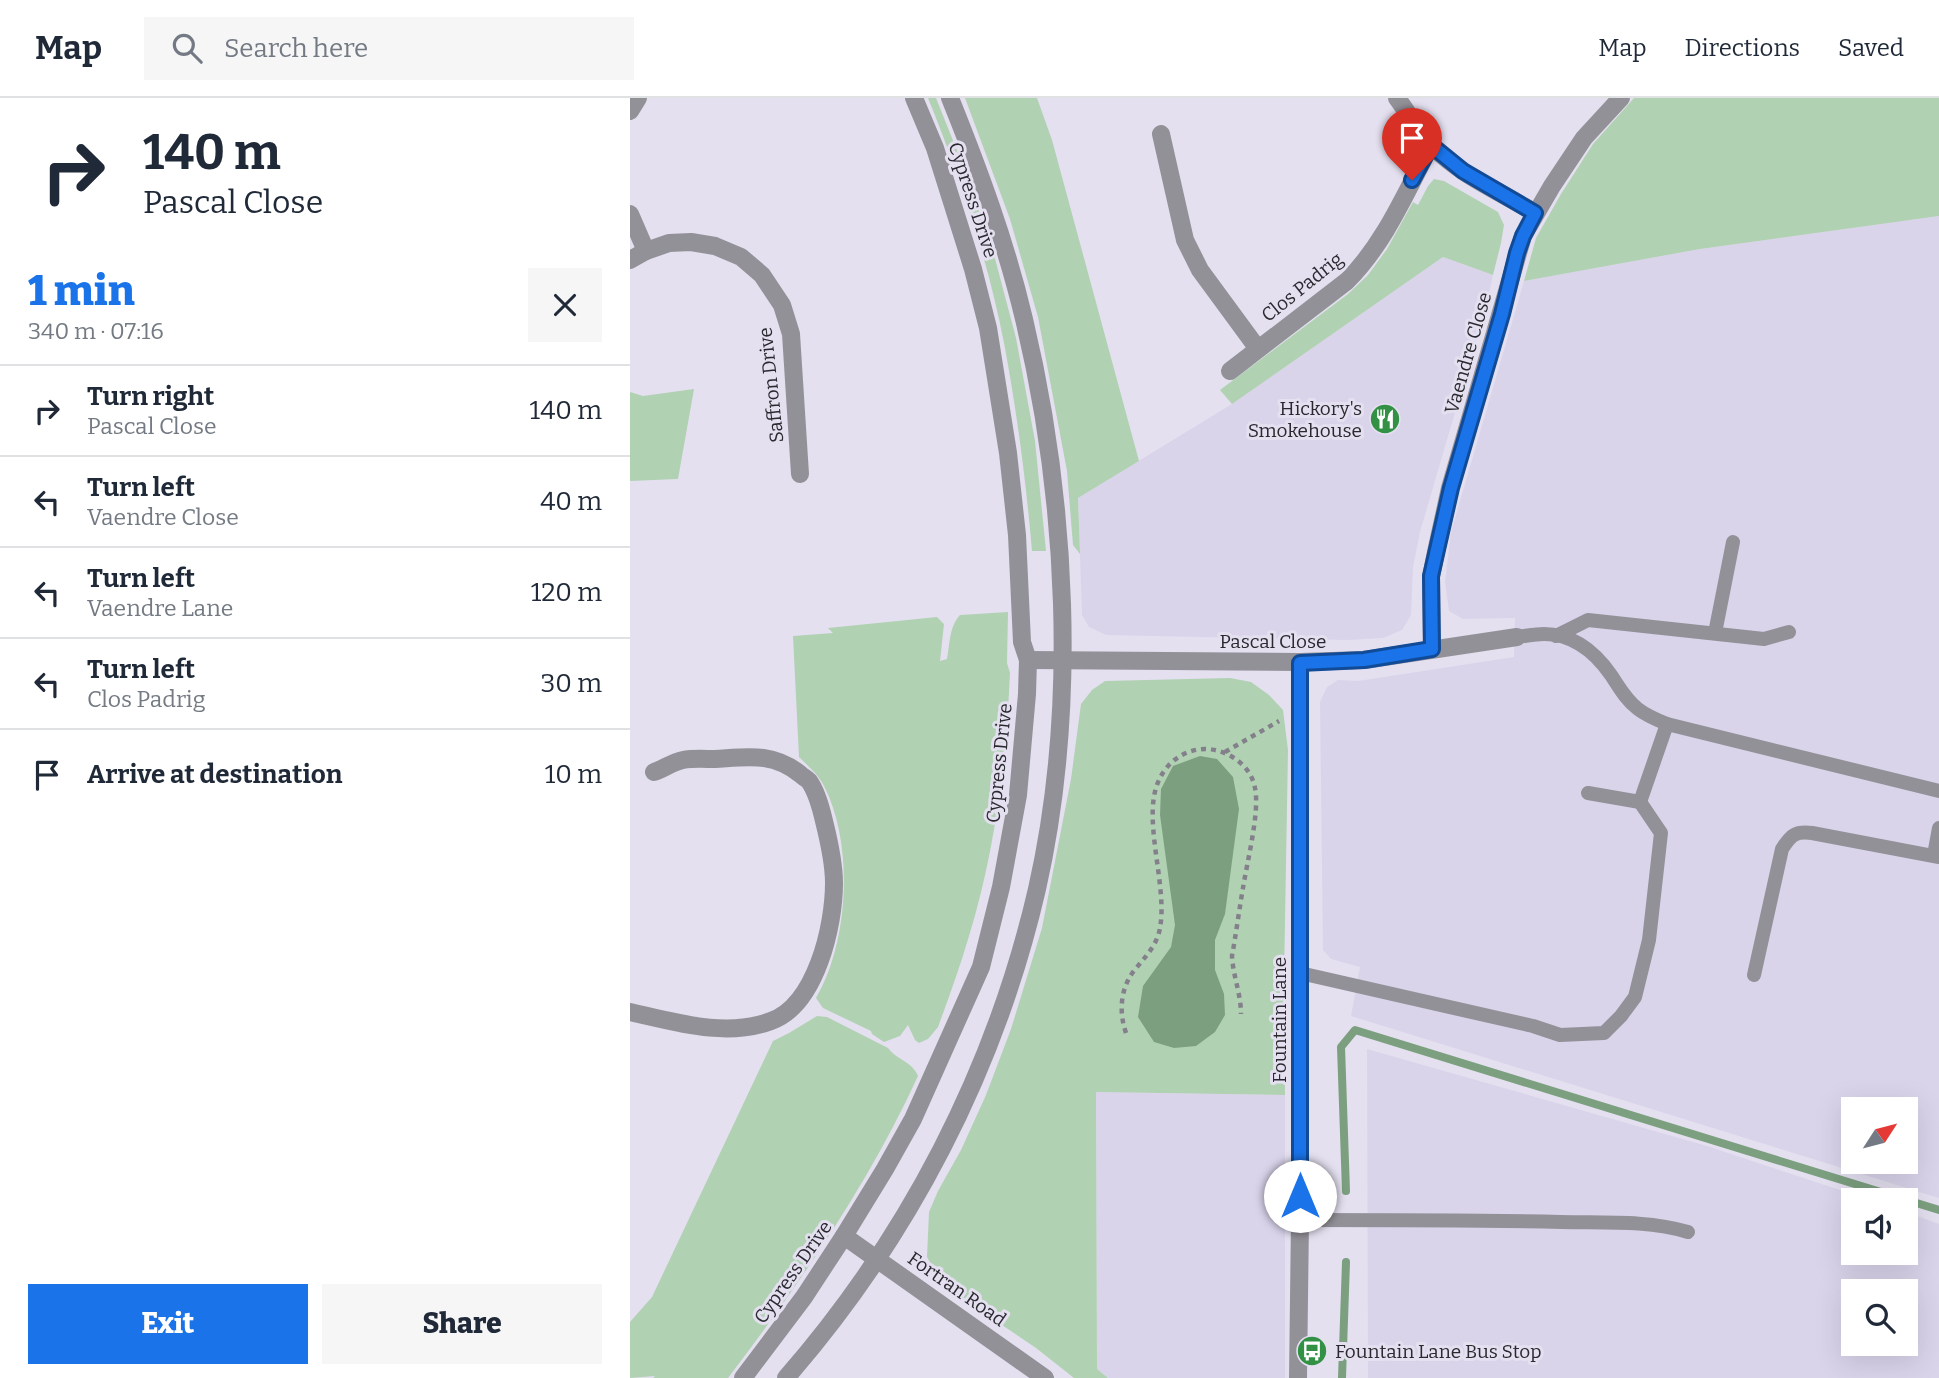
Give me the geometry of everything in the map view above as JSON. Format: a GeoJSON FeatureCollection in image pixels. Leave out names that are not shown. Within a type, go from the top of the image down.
{"type":"FeatureCollection","features":[{"type":"Feature","properties":{"kind":"street"},"geometry":{"type":"LineString","coordinates":[[630,110],[638,98]]}},
{"type":"Feature","properties":{"kind":"street","name":"Cypress Drive"},"geometry":{"type":"LineString","coordinates":[[743,1378],[804,1297],[886,1169],[913,1119],[981,967],[1003,876],[1018,795],[1028,660],[1022,642],[1017,535],[1009,453],[988,328],[959,221],[935,148],[914,98]]}},
{"type":"Feature","properties":{"kind":"street","name":"Cypress Drive"},"geometry":{"type":"LineString","coordinates":[[786,1378],[841,1312],[878,1259],[949,1137],[993,1034],[1020,951],[1037,888],[1050,816],[1059,734],[1062,602],[1050,462],[1041,398],[1004,243],[950,98]]}},
{"type":"Feature","properties":{"kind":"street"},"geometry":{"type":"LineString","coordinates":[[1397,98],[1431,145],[1463,171],[1535,213]]}},
{"type":"Feature","properties":{"kind":"street","name":"Vaendre Close"},"geometry":{"type":"LineString","coordinates":[[1432,649],[1431,576],[1451,488],[1517,253],[1535,213],[1584,138],[1621,98]]}},
{"type":"Feature","properties":{"kind":"street","name":"Clos Padrig"},"geometry":{"type":"LineString","coordinates":[[1161,134],[1185,240],[1199,270],[1258,349]]}},
{"type":"Feature","properties":{"kind":"street","name":"Clos Padrig"},"geometry":{"type":"LineString","coordinates":[[1230,371],[1348,281],[1363,265],[1431,145]]}},
{"type":"Feature","properties":{"kind":"street"},"geometry":{"type":"LineString","coordinates":[[630,214],[646,251]]}},
{"type":"Feature","properties":{"kind":"street","name":"Saffron Drive"},"geometry":{"type":"LineString","coordinates":[[630,260],[669,243],[691,242],[715,246],[741,257],[762,275],[782,305],[791,334],[800,474]]}},
{"type":"Feature","properties":{"kind":"street","name":"Pascal Close"},"geometry":{"type":"LineString","coordinates":[[1028,660],[1300,663],[1364,660],[1517,637]]}},
{"type":"Feature","properties":{"kind":"street","name":"Fountain Lane"},"geometry":{"type":"LineString","coordinates":[[1298,1378],[1300,663]]}},
{"type":"Feature","properties":{"kind":"street"},"geometry":{"type":"LineString","coordinates":[[630,1012],[702,1027],[730,1028],[773,1021],[787,1013],[801,999],[823,952],[833,909],[832,857],[820,805],[808,781],[791,766],[770,758],[683,760],[654,772]]}},
{"type":"Feature","properties":{"kind":"street","name":"Fortran Road"},"geometry":{"type":"LineString","coordinates":[[844,1236],[1045,1378]]}},
{"type":"Feature","properties":{"kind":"lane"},"geometry":{"type":"LineString","coordinates":[[1715,633],[1733,542]]}},
{"type":"Feature","properties":{"kind":"lane"},"geometry":{"type":"LineString","coordinates":[[1556,636],[1588,620],[1764,639],[1789,632]]}},
{"type":"Feature","properties":{"kind":"lane"},"geometry":{"type":"LineString","coordinates":[[1517,637],[1544,634],[1571,639],[1585,647],[1603,663],[1636,708],[1667,724],[1939,791]]}},
{"type":"Feature","properties":{"kind":"lane"},"geometry":{"type":"LineString","coordinates":[[1640,802],[1667,724]]}},
{"type":"Feature","properties":{"kind":"lane"},"geometry":{"type":"LineString","coordinates":[[1300,973],[1560,1035],[1604,1033],[1635,997],[1649,940],[1661,833],[1640,802],[1588,793]]}},
{"type":"Feature","properties":{"kind":"lane"},"geometry":{"type":"LineString","coordinates":[[1754,975],[1782,849],[1788,839],[1799,832],[1812,832],[1936,856],[1939,828]]}},
{"type":"Feature","properties":{"kind":"lane"},"geometry":{"type":"LineString","coordinates":[[1300,1220],[1630,1224],[1688,1232]]}},
{"type":"Feature","properties":{"kind":"path"},"geometry":{"type":"LineString","coordinates":[[1225,752],[1300,709]]}},
{"type":"Feature","properties":{"kind":"path"},"geometry":{"type":"LineString","coordinates":[[1126,1033],[1121,1007],[1126,986],[1157,941],[1161,926],[1154,797],[1159,780],[1175,758],[1192,750],[1225,752],[1251,774],[1255,789],[1255,807],[1232,956],[1241,1014]]}},
{"type":"Feature","properties":{"kind":"shaded area"},"geometry":{"type":"Polygon","coordinates":[[[928,98],[936,98],[964,168],[993,251],[1016,338],[1035,441],[1046,551],[1032,551],[1013,395],[990,281],[962,188],[928,98]]]}},
{"type":"Feature","properties":{"kind":"shaded area"},"geometry":{"type":"Polygon","coordinates":[[[965,98],[1037,98],[1052,140],[1139,461],[1078,498],[1080,554],[1073,545],[1067,471],[1038,317],[1010,219],[965,98]]]}},
{"type":"Feature","properties":{"kind":"shaded area"},"geometry":{"type":"Polygon","coordinates":[[[1634,98],[1939,98],[1939,216],[1700,249],[1524,281],[1536,238],[1561,194],[1593,144],[1634,98]]]}},
{"type":"Feature","properties":{"kind":"shaded area"},"geometry":{"type":"Polygon","coordinates":[[[1434,179],[1444,181],[1498,212],[1504,225],[1493,275],[1443,257],[1232,404],[1220,390],[1348,294],[1368,275],[1387,249],[1413,202],[1418,205],[1434,179]]]}},
{"type":"Feature","properties":{"kind":"shaded area"},"geometry":{"type":"Polygon","coordinates":[[[1939,216],[1939,1198],[1918,1192],[1918,1188],[1907,1188],[1861,1174],[1918,1174],[1918,1097],[1841,1097],[1841,1168],[1351,1016],[1360,967],[1331,959],[1323,950],[1320,702],[1327,687],[1338,680],[1358,681],[1514,657],[1515,618],[1463,619],[1449,611],[1445,582],[1451,532],[1524,281],[1700,249],[1939,216]]]}},
{"type":"Feature","properties":{"kind":"shaded area"},"geometry":{"type":"Polygon","coordinates":[[[1443,257],[1493,275],[1420,532],[1413,567],[1411,615],[1402,630],[1383,638],[1348,640],[1106,635],[1089,627],[1082,615],[1078,498],[1232,404],[1443,257]]]}},
{"type":"Feature","properties":{"kind":"shaded area"},"geometry":{"type":"Polygon","coordinates":[[[694,389],[678,479],[630,481],[630,392],[643,396],[694,389]]]}},
{"type":"Feature","properties":{"kind":"shaded area"},"geometry":{"type":"Polygon","coordinates":[[[1008,612],[1007,663],[1010,673],[1002,773],[986,872],[969,936],[938,1027],[928,1039],[919,1043],[908,1025],[900,1036],[884,1042],[871,1031],[823,1008],[816,998],[827,975],[841,922],[843,864],[834,809],[816,774],[799,757],[793,636],[833,633],[828,628],[937,617],[944,624],[940,661],[947,659],[952,630],[960,615],[1008,612]]]}},
{"type":"Feature","properties":{"kind":"shaded area"},"geometry":{"type":"Polygon","coordinates":[[[1230,678],[1251,682],[1283,710],[1288,750],[1285,1095],[1096,1092],[1097,1369],[1108,1378],[1074,1378],[1036,1348],[956,1294],[938,1276],[927,1257],[929,1212],[986,1095],[1011,1029],[1042,928],[1071,779],[1081,704],[1092,690],[1105,681],[1230,678]]]}},
{"type":"Feature","properties":{"kind":"shaded area"},"geometry":{"type":"Polygon","coordinates":[[[1200,756],[1217,759],[1233,777],[1239,809],[1225,914],[1215,940],[1215,970],[1224,994],[1225,1015],[1215,1032],[1196,1046],[1174,1048],[1154,1042],[1138,1017],[1143,986],[1171,947],[1175,925],[1160,815],[1161,789],[1173,766],[1200,756]]]}},
{"type":"Feature","properties":{"kind":"shaded area"},"geometry":{"type":"Polygon","coordinates":[[[817,1016],[827,1017],[888,1048],[915,1071],[918,1076],[898,1116],[831,1232],[728,1378],[630,1378],[630,1322],[652,1297],[773,1041],[817,1016]]]}},
{"type":"Feature","properties":{"kind":"shaded area"},"geometry":{"type":"Polygon","coordinates":[[[1367,1049],[1707,1146],[1841,1190],[1841,1265],[1918,1265],[1918,1216],[1939,1224],[1939,1378],[1368,1378],[1367,1049]]]}},
{"type":"Feature","properties":{"kind":"shaded area"},"geometry":{"type":"Polygon","coordinates":[[[1096,1092],[1285,1095],[1285,1378],[1108,1378],[1097,1369],[1096,1092]]]}},
{"type":"Feature","properties":{"kind":"waterway"},"geometry":{"type":"LineString","coordinates":[[1346,1191],[1341,1047],[1355,1030],[1939,1210]]}},
{"type":"Feature","properties":{"kind":"waterway"},"geometry":{"type":"LineString","coordinates":[[1342,1378],[1346,1262]]}},
{"type":"Feature","properties":{"kind":"place","name":"Hickory's Smokehouse"},"geometry":{"type":"Point","coordinates":[1385,419]}},
{"type":"Feature","properties":{"kind":"place","name":"Fountain Lane Bus Stop"},"geometry":{"type":"Point","coordinates":[1312,1351]}},
{"type":"Feature","properties":{"kind":"route"},"geometry":{"type":"LineString","coordinates":[[1300,1196],[1300,663],[1364,660],[1432,649],[1431,576],[1451,488],[1517,253],[1535,213],[1463,171],[1431,145],[1412,180]]}}]}
